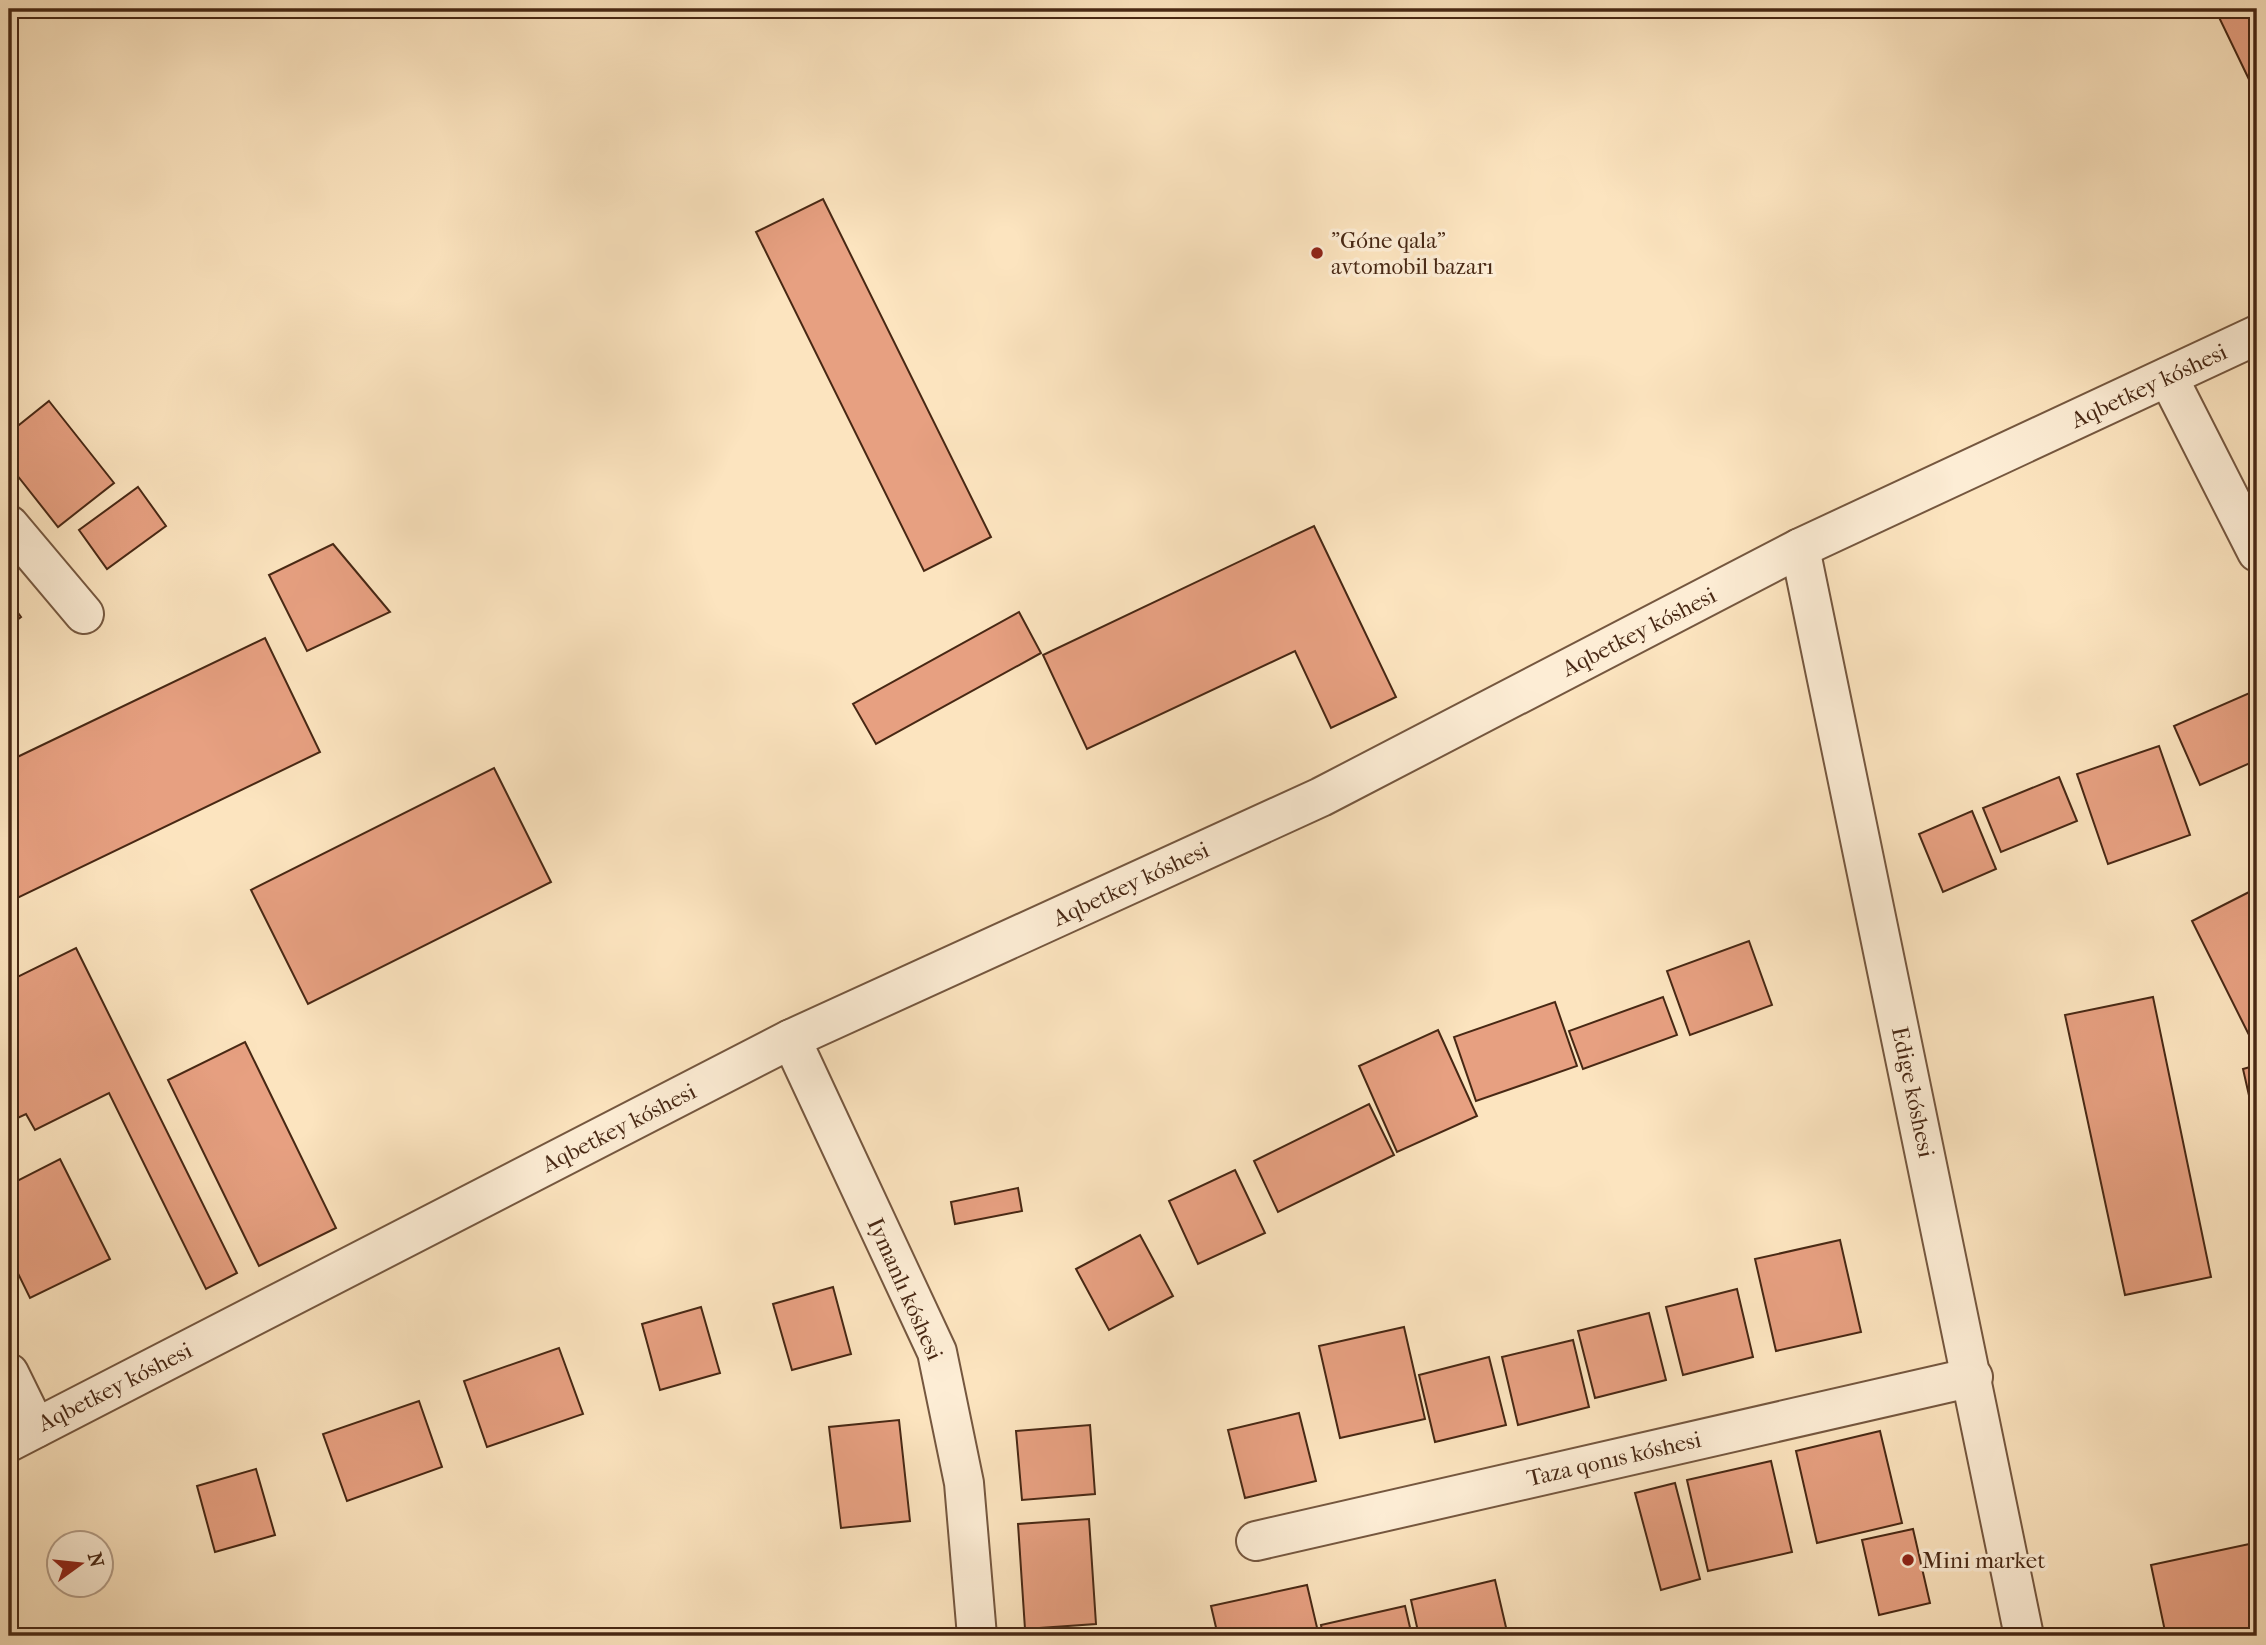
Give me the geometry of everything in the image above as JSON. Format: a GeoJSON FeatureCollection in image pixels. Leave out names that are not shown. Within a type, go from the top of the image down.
{"type":"FeatureCollection","features":[{"type":"Feature","properties":{"kind":"street","name":"Aqbetkey kóshesi"},"geometry":{"type":"LineString","coordinates":[[22,1435],[791,1039],[1321,797],[1800,548],[2257,335]]}},
{"type":"Feature","properties":{"kind":"street"},"geometry":{"type":"LineString","coordinates":[[2168,377],[2257,552]]}},
{"type":"Feature","properties":{"kind":"street"},"geometry":{"type":"LineString","coordinates":[[9,525],[84,614]]}},
{"type":"Feature","properties":{"kind":"street","name":"Edige kóshesi"},"geometry":{"type":"LineString","coordinates":[[1800,548],[1973,1377],[2024,1636]]}},
{"type":"Feature","properties":{"kind":"street","name":"Iymanlı kóshesi"},"geometry":{"type":"LineString","coordinates":[[791,1039],[937,1352],[964,1483],[977,1636]]}},
{"type":"Feature","properties":{"kind":"street"},"geometry":{"type":"LineString","coordinates":[[9,1373],[22,1435]]}},
{"type":"Feature","properties":{"kind":"street","name":"Taza qonıs kóshesi"},"geometry":{"type":"LineString","coordinates":[[1256,1541],[1973,1377]]}},
{"type":"Feature","properties":{"kind":"building"},"geometry":{"type":"Polygon","coordinates":[[[2215,9],[2257,9],[2257,96],[2215,9]]]}},
{"type":"Feature","properties":{"kind":"building"},"geometry":{"type":"Polygon","coordinates":[[[823,199],[991,537],[924,571],[756,232],[823,199]]]}},
{"type":"Feature","properties":{"kind":"building"},"geometry":{"type":"Polygon","coordinates":[[[49,401],[114,483],[58,527],[9,465],[9,433],[49,401]]]}},
{"type":"Feature","properties":{"kind":"building"},"geometry":{"type":"Polygon","coordinates":[[[138,487],[166,526],[107,569],[79,530],[138,487]]]}},
{"type":"Feature","properties":{"kind":"building"},"geometry":{"type":"Polygon","coordinates":[[[1314,526],[1396,697],[1331,728],[1295,651],[1087,749],[1043,655],[1314,526]]]}},
{"type":"Feature","properties":{"kind":"building"},"geometry":{"type":"Polygon","coordinates":[[[333,544],[390,612],[307,651],[269,575],[333,544]]]}},
{"type":"Feature","properties":{"kind":"building"},"geometry":{"type":"Polygon","coordinates":[[[9,600],[21,617],[9,626],[9,600]]]}},
{"type":"Feature","properties":{"kind":"building"},"geometry":{"type":"Polygon","coordinates":[[[1019,612],[1041,653],[876,744],[853,704],[1019,612]]]}},
{"type":"Feature","properties":{"kind":"building"},"geometry":{"type":"Polygon","coordinates":[[[265,638],[320,752],[9,902],[9,761],[265,638]]]}},
{"type":"Feature","properties":{"kind":"building"},"geometry":{"type":"Polygon","coordinates":[[[2254,691],[2257,699],[2257,760],[2200,785],[2174,726],[2254,691]]]}},
{"type":"Feature","properties":{"kind":"building"},"geometry":{"type":"Polygon","coordinates":[[[2159,746],[2190,835],[2108,864],[2077,774],[2159,746]]]}},
{"type":"Feature","properties":{"kind":"building"},"geometry":{"type":"Polygon","coordinates":[[[494,768],[551,882],[308,1004],[251,890],[494,768]]]}},
{"type":"Feature","properties":{"kind":"building"},"geometry":{"type":"Polygon","coordinates":[[[2059,777],[2077,821],[2001,852],[1983,808],[2059,777]]]}},
{"type":"Feature","properties":{"kind":"building"},"geometry":{"type":"Polygon","coordinates":[[[1972,811],[1996,869],[1943,892],[1919,834],[1972,811]]]}},
{"type":"Feature","properties":{"kind":"building"},"geometry":{"type":"Polygon","coordinates":[[[2257,888],[2257,1046],[2255,1047],[2192,921],[2257,888]]]}},
{"type":"Feature","properties":{"kind":"building"},"geometry":{"type":"Polygon","coordinates":[[[1749,941],[1772,1005],[1690,1035],[1667,971],[1749,941]]]}},
{"type":"Feature","properties":{"kind":"building"},"geometry":{"type":"Polygon","coordinates":[[[76,948],[237,1273],[206,1289],[109,1093],[35,1130],[26,1114],[9,1122],[9,981],[76,948]]]}},
{"type":"Feature","properties":{"kind":"building"},"geometry":{"type":"Polygon","coordinates":[[[1663,997],[1677,1035],[1583,1069],[1569,1031],[1663,997]]]}},
{"type":"Feature","properties":{"kind":"building"},"geometry":{"type":"Polygon","coordinates":[[[2153,997],[2211,1277],[2125,1295],[2065,1015],[2153,997]]]}},
{"type":"Feature","properties":{"kind":"building"},"geometry":{"type":"Polygon","coordinates":[[[1555,1002],[1577,1066],[1476,1101],[1454,1037],[1555,1002]]]}},
{"type":"Feature","properties":{"kind":"building"},"geometry":{"type":"Polygon","coordinates":[[[1438,1030],[1477,1116],[1397,1152],[1359,1066],[1438,1030]]]}},
{"type":"Feature","properties":{"kind":"building"},"geometry":{"type":"Polygon","coordinates":[[[245,1042],[336,1228],[259,1266],[168,1080],[245,1042]]]}},
{"type":"Feature","properties":{"kind":"building"},"geometry":{"type":"Polygon","coordinates":[[[2257,1065],[2257,1131],[2243,1069],[2257,1065]]]}},
{"type":"Feature","properties":{"kind":"building"},"geometry":{"type":"Polygon","coordinates":[[[1369,1104],[1394,1155],[1278,1212],[1254,1161],[1369,1104]]]}},
{"type":"Feature","properties":{"kind":"building"},"geometry":{"type":"Polygon","coordinates":[[[60,1159],[110,1259],[30,1298],[9,1255],[9,1185],[60,1159]]]}},
{"type":"Feature","properties":{"kind":"building"},"geometry":{"type":"Polygon","coordinates":[[[1235,1170],[1265,1233],[1198,1264],[1169,1201],[1235,1170]]]}},
{"type":"Feature","properties":{"kind":"building"},"geometry":{"type":"Polygon","coordinates":[[[1018,1188],[1022,1211],[955,1224],[951,1202],[1018,1188]]]}},
{"type":"Feature","properties":{"kind":"building"},"geometry":{"type":"Polygon","coordinates":[[[1140,1235],[1173,1296],[1109,1330],[1076,1269],[1140,1235]]]}},
{"type":"Feature","properties":{"kind":"building"},"geometry":{"type":"Polygon","coordinates":[[[1840,1240],[1861,1332],[1776,1351],[1755,1259],[1840,1240]]]}},
{"type":"Feature","properties":{"kind":"building"},"geometry":{"type":"Polygon","coordinates":[[[833,1287],[851,1354],[792,1370],[773,1304],[833,1287]]]}},
{"type":"Feature","properties":{"kind":"building"},"geometry":{"type":"Polygon","coordinates":[[[1737,1289],[1753,1357],[1683,1375],[1666,1307],[1737,1289]]]}},
{"type":"Feature","properties":{"kind":"building"},"geometry":{"type":"Polygon","coordinates":[[[701,1307],[720,1373],[660,1390],[642,1324],[701,1307]]]}},
{"type":"Feature","properties":{"kind":"building"},"geometry":{"type":"Polygon","coordinates":[[[1649,1313],[1666,1380],[1595,1398],[1578,1331],[1649,1313]]]}},
{"type":"Feature","properties":{"kind":"building"},"geometry":{"type":"Polygon","coordinates":[[[1404,1327],[1425,1419],[1340,1438],[1319,1346],[1404,1327]]]}},
{"type":"Feature","properties":{"kind":"building"},"geometry":{"type":"Polygon","coordinates":[[[1573,1340],[1589,1407],[1518,1425],[1502,1357],[1573,1340]]]}},
{"type":"Feature","properties":{"kind":"building"},"geometry":{"type":"Polygon","coordinates":[[[559,1348],[583,1414],[487,1447],[464,1381],[559,1348]]]}},
{"type":"Feature","properties":{"kind":"building"},"geometry":{"type":"Polygon","coordinates":[[[1489,1357],[1506,1425],[1435,1442],[1419,1375],[1489,1357]]]}},
{"type":"Feature","properties":{"kind":"building"},"geometry":{"type":"Polygon","coordinates":[[[419,1401],[442,1467],[347,1501],[323,1434],[419,1401]]]}},
{"type":"Feature","properties":{"kind":"building"},"geometry":{"type":"Polygon","coordinates":[[[1299,1413],[1316,1481],[1245,1498],[1228,1430],[1299,1413]]]}},
{"type":"Feature","properties":{"kind":"building"},"geometry":{"type":"Polygon","coordinates":[[[899,1420],[910,1521],[841,1528],[829,1427],[899,1420]]]}},
{"type":"Feature","properties":{"kind":"building"},"geometry":{"type":"Polygon","coordinates":[[[1090,1425],[1095,1494],[1022,1500],[1016,1431],[1090,1425]]]}},
{"type":"Feature","properties":{"kind":"building"},"geometry":{"type":"Polygon","coordinates":[[[1880,1431],[1902,1523],[1817,1543],[1796,1451],[1880,1431]]]}},
{"type":"Feature","properties":{"kind":"building"},"geometry":{"type":"Polygon","coordinates":[[[1771,1461],[1792,1552],[1708,1571],[1687,1480],[1771,1461]]]}},
{"type":"Feature","properties":{"kind":"building"},"geometry":{"type":"Polygon","coordinates":[[[256,1469],[275,1535],[215,1552],[197,1486],[256,1469]]]}},
{"type":"Feature","properties":{"kind":"building"},"geometry":{"type":"Polygon","coordinates":[[[1675,1483],[1700,1579],[1661,1590],[1635,1493],[1675,1483]]]}},
{"type":"Feature","properties":{"kind":"building"},"geometry":{"type":"Polygon","coordinates":[[[1089,1519],[1096,1624],[1025,1629],[1018,1524],[1089,1519]]]}},
{"type":"Feature","properties":{"kind":"building"},"geometry":{"type":"Polygon","coordinates":[[[1913,1529],[1930,1603],[1879,1615],[1862,1540],[1913,1529]]]}},
{"type":"Feature","properties":{"kind":"building"},"geometry":{"type":"Polygon","coordinates":[[[2254,1543],[2257,1636],[2166,1636],[2151,1565],[2254,1543]]]}},
{"type":"Feature","properties":{"kind":"building"},"geometry":{"type":"Polygon","coordinates":[[[1495,1580],[1508,1636],[1419,1636],[1411,1600],[1495,1580]]]}},
{"type":"Feature","properties":{"kind":"building"},"geometry":{"type":"Polygon","coordinates":[[[1307,1585],[1319,1636],[1218,1636],[1211,1606],[1307,1585]]]}},
{"type":"Feature","properties":{"kind":"building"},"geometry":{"type":"Polygon","coordinates":[[[1405,1606],[1412,1636],[1323,1636],[1321,1625],[1405,1606]]]}},
{"type":"Feature","properties":{"kind":"place","name":"\"Góne qala\" avtomobil bazarı"},"geometry":{"type":"Point","coordinates":[1317,253]}},
{"type":"Feature","properties":{"kind":"place","name":"Mini market"},"geometry":{"type":"Point","coordinates":[1908,1560]}}]}
